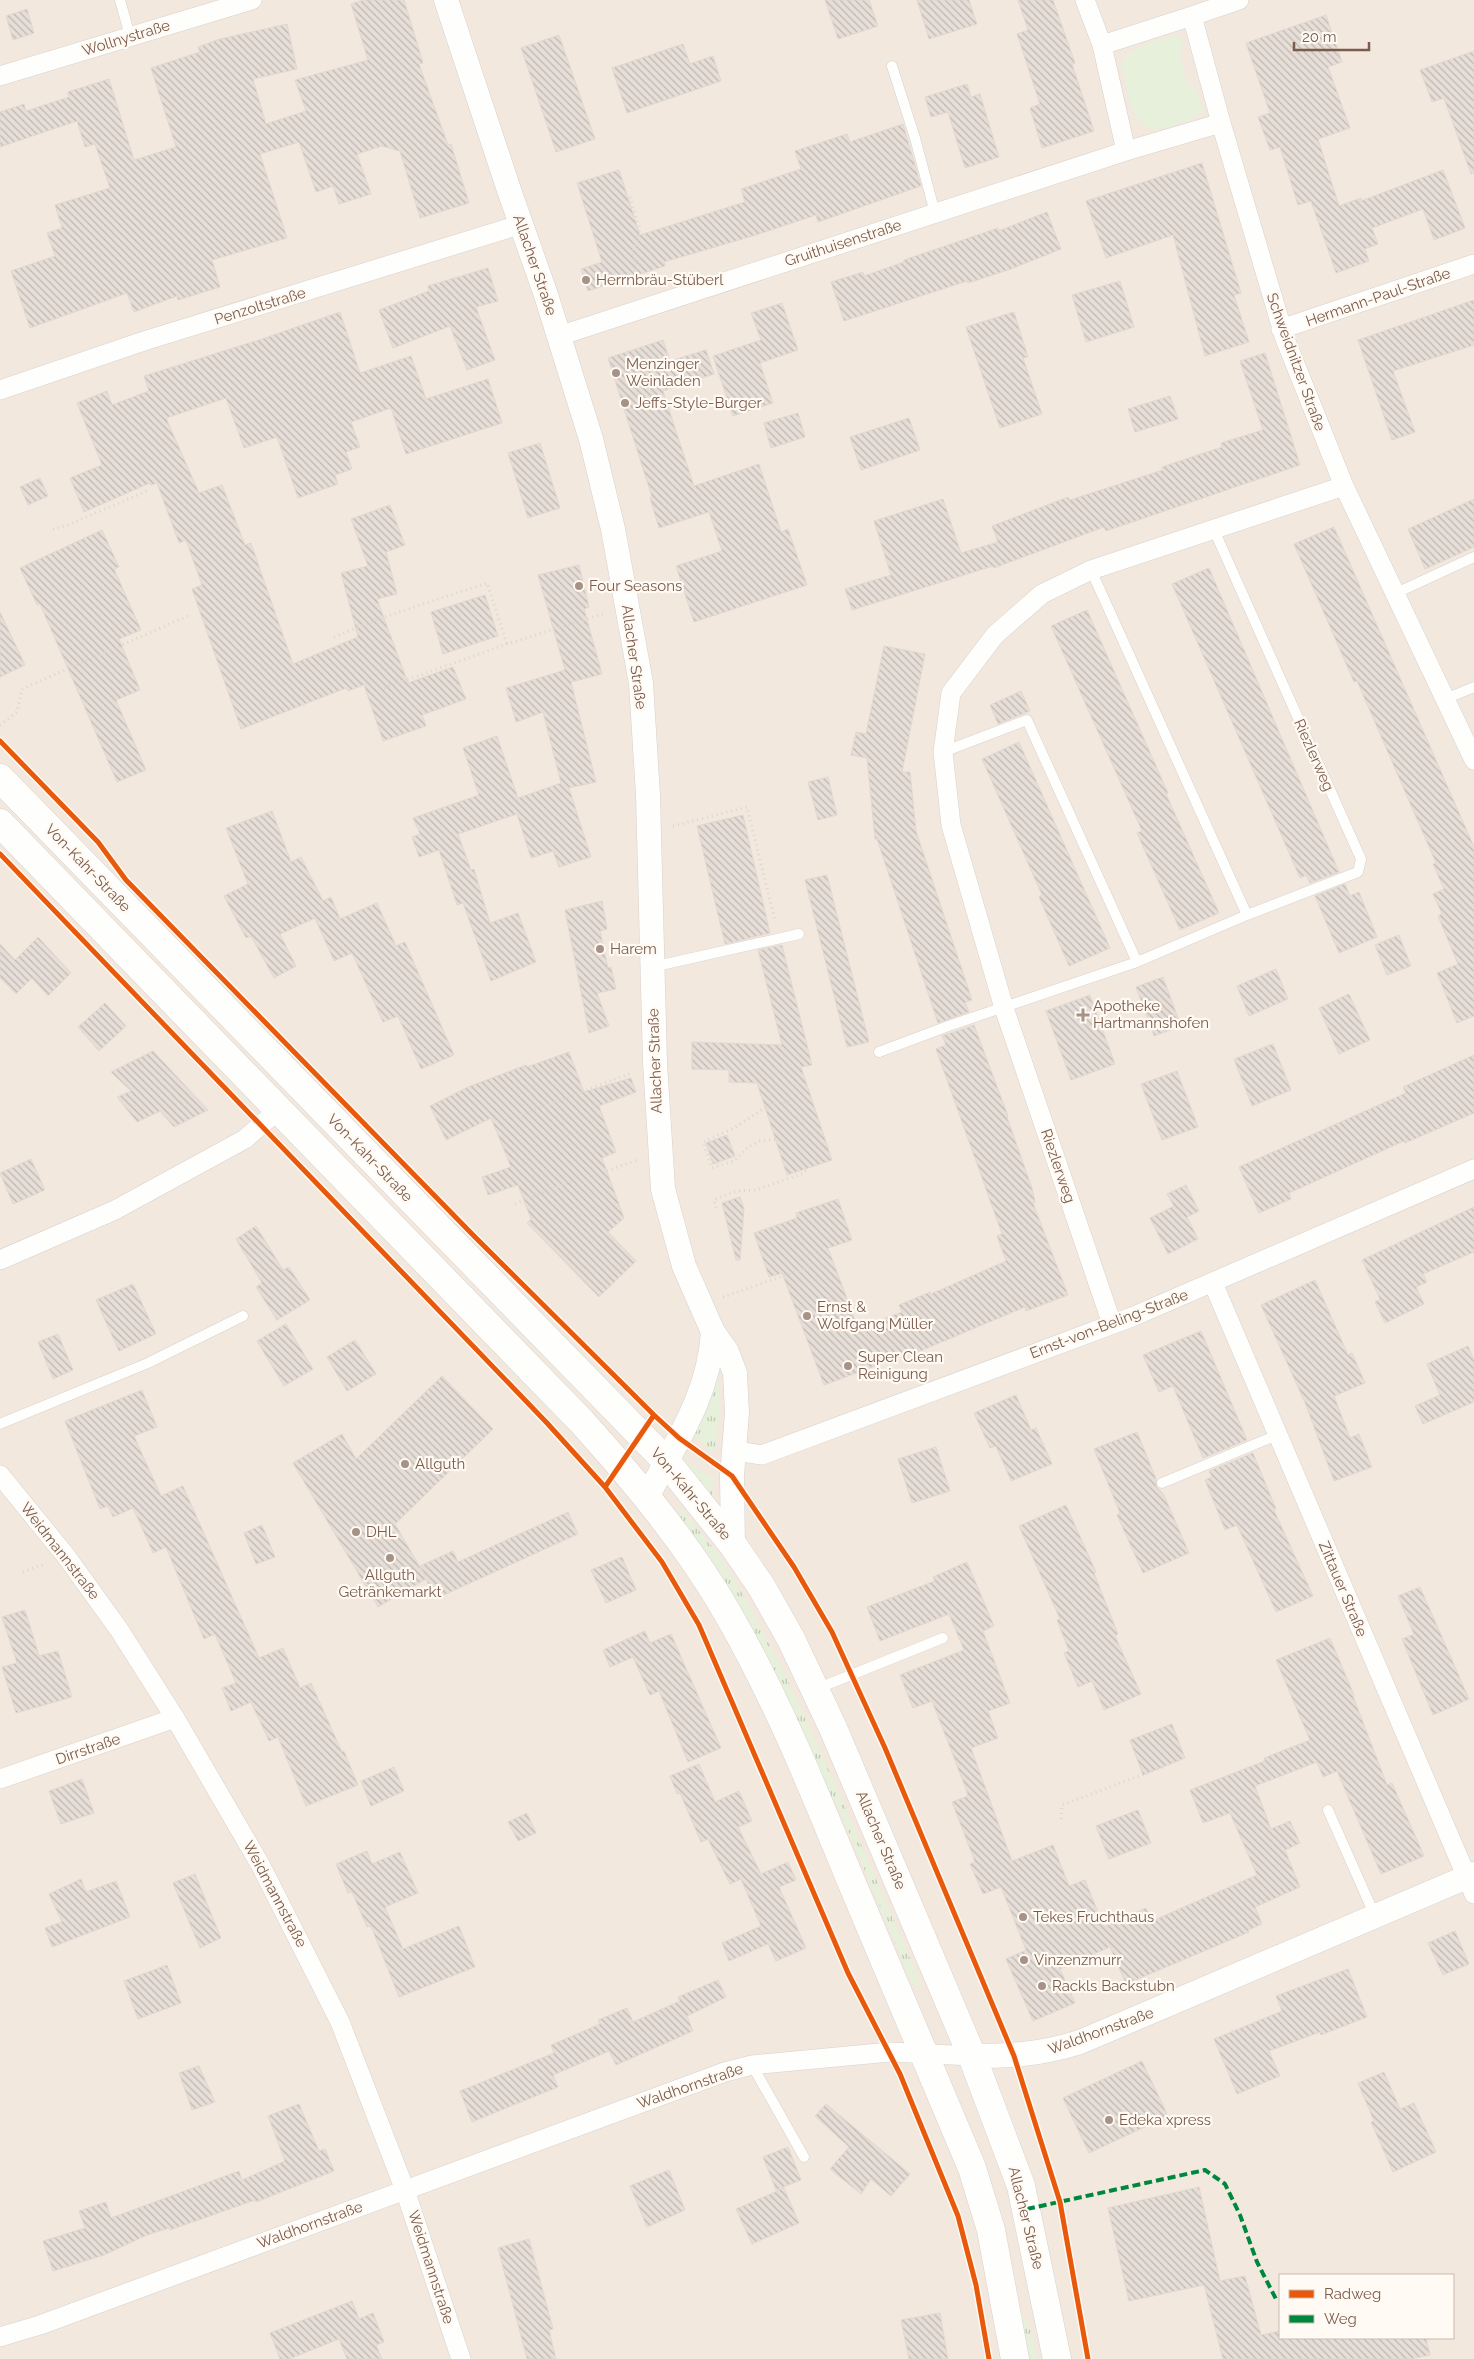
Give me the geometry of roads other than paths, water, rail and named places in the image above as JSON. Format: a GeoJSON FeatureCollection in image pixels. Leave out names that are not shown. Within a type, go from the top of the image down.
{"type":"FeatureCollection","features":[{"type":"Feature","properties":{"kind":"main road","name":"Von-Kahr-Straße"},"geometry":{"type":"LineString","coordinates":[[0,778],[666,1461],[733,1544]]}},
{"type":"Feature","properties":{"kind":"main road","name":"Von-Kahr-Straße"},"geometry":{"type":"LineString","coordinates":[[0,823],[582,1421],[647,1497],[696,1564],[728,1614],[771,1694],[814,1792],[922,2052]]}},
{"type":"Feature","properties":{"kind":"main road","name":"Allacher Straße"},"geometry":{"type":"LineString","coordinates":[[733,1544],[761,1586],[791,1639],[815,1690],[972,2056],[1021,2186],[1057,2359]]}},
{"type":"Feature","properties":{"kind":"main road"},"geometry":{"type":"LineString","coordinates":[[922,2052],[972,2168],[991,2230],[1015,2359]]}},
{"type":"Feature","properties":{"kind":"street","name":"Wollnystraße"},"geometry":{"type":"LineString","coordinates":[[0,76],[252,0]]}},
{"type":"Feature","properties":{"kind":"street","name":"Allacher Straße"},"geometry":{"type":"LineString","coordinates":[[446,0],[559,336],[591,439],[613,529],[641,683],[649,827],[655,1063],[659,1152],[663,1189],[671,1226],[684,1266],[713,1332],[727,1352],[735,1373],[737,1414],[736,1451],[732,1476],[733,1544]]}},
{"type":"Feature","properties":{"kind":"street"},"geometry":{"type":"LineString","coordinates":[[1085,0],[1102,45],[1126,151]]}},
{"type":"Feature","properties":{"kind":"street"},"geometry":{"type":"LineString","coordinates":[[1102,45],[1239,0]]}},
{"type":"Feature","properties":{"kind":"street","name":"Schweidnitzer Straße"},"geometry":{"type":"LineString","coordinates":[[1192,16],[1281,329],[1344,486],[1474,760]]}},
{"type":"Feature","properties":{"kind":"street","name":"Gruithuisenstraße"},"geometry":{"type":"LineString","coordinates":[[559,336],[1126,151],[1221,123]]}},
{"type":"Feature","properties":{"kind":"street","name":"Penzoltstraße"},"geometry":{"type":"LineString","coordinates":[[0,390],[144,341],[522,224]]}},
{"type":"Feature","properties":{"kind":"street","name":"Hermann-Paul-Straße"},"geometry":{"type":"LineString","coordinates":[[1281,329],[1474,264]]}},
{"type":"Feature","properties":{"kind":"street","name":"Riezlerweg"},"geometry":{"type":"LineString","coordinates":[[1112,1324],[1004,1008],[951,825],[943,752],[951,693],[995,635],[1042,594],[1091,570],[1344,486]]}},
{"type":"Feature","properties":{"kind":"street"},"geometry":{"type":"LineString","coordinates":[[0,1260],[115,1210],[246,1139],[278,1110]]}},
{"type":"Feature","properties":{"kind":"street","name":"Ernst-von-Beling-Straße"},"geometry":{"type":"LineString","coordinates":[[736,1451],[762,1455],[1112,1324],[1213,1283],[1474,1169]]}},
{"type":"Feature","properties":{"kind":"street","name":"Zittauer Straße"},"geometry":{"type":"LineString","coordinates":[[1213,1283],[1277,1435],[1472,1882]]}},
{"type":"Feature","properties":{"kind":"street","name":"Allacher Straße"},"geometry":{"type":"LineString","coordinates":[[647,1497],[701,1396],[712,1356],[713,1332]]}},
{"type":"Feature","properties":{"kind":"street","name":"Weidmannstraße"},"geometry":{"type":"LineString","coordinates":[[0,1475],[66,1556],[120,1630],[175,1718],[261,1866],[340,2022],[405,2190],[461,2359]]}},
{"type":"Feature","properties":{"kind":"street","name":"Dirrstraße"},"geometry":{"type":"LineString","coordinates":[[0,1779],[175,1718]]}},
{"type":"Feature","properties":{"kind":"street","name":"Waldhornstraße"},"geometry":{"type":"LineString","coordinates":[[0,2337],[49,2322],[725,2072],[752,2064],[890,2052],[922,2052],[972,2056],[1014,2056],[1038,2053],[1080,2042],[1375,1916],[1472,1882]]}},
{"type":"Feature","properties":{"kind":"lane"},"geometry":{"type":"LineString","coordinates":[[120,0],[130,36]]}},
{"type":"Feature","properties":{"kind":"lane"},"geometry":{"type":"LineString","coordinates":[[892,66],[936,213]]}},
{"type":"Feature","properties":{"kind":"lane","name":"Riezlerweg"},"geometry":{"type":"LineString","coordinates":[[1004,1008],[1137,962],[1247,915],[1358,872],[1361,859],[1214,530]]}},
{"type":"Feature","properties":{"kind":"lane"},"geometry":{"type":"LineString","coordinates":[[1394,594],[1474,558]]}},
{"type":"Feature","properties":{"kind":"lane"},"geometry":{"type":"LineString","coordinates":[[1091,570],[1247,915]]}},
{"type":"Feature","properties":{"kind":"lane"},"geometry":{"type":"LineString","coordinates":[[1445,699],[1474,687]]}},
{"type":"Feature","properties":{"kind":"lane"},"geometry":{"type":"LineString","coordinates":[[943,752],[1027,720],[1137,962]]}},
{"type":"Feature","properties":{"kind":"lane"},"geometry":{"type":"LineString","coordinates":[[652,967],[799,934]]}},
{"type":"Feature","properties":{"kind":"lane"},"geometry":{"type":"LineString","coordinates":[[878,1052],[1004,1008]]}},
{"type":"Feature","properties":{"kind":"lane"},"geometry":{"type":"LineString","coordinates":[[0,1424],[148,1363],[243,1316]]}},
{"type":"Feature","properties":{"kind":"lane"},"geometry":{"type":"LineString","coordinates":[[1162,1483],[1277,1435]]}},
{"type":"Feature","properties":{"kind":"lane"},"geometry":{"type":"LineString","coordinates":[[815,1690],[943,1638]]}},
{"type":"Feature","properties":{"kind":"lane"},"geometry":{"type":"LineString","coordinates":[[1328,1810],[1375,1916]]}},
{"type":"Feature","properties":{"kind":"lane"},"geometry":{"type":"LineString","coordinates":[[752,2064],[804,2157]]}},
{"type":"Feature","properties":{"kind":"place","name":"Herrnbräu-Stüberl"},"geometry":{"type":"Point","coordinates":[586,280]}},
{"type":"Feature","properties":{"kind":"place","name":"Menzinger Weinladen"},"geometry":{"type":"Point","coordinates":[616,373]}},
{"type":"Feature","properties":{"kind":"place","name":"Jeffs-Style-Burger"},"geometry":{"type":"Point","coordinates":[625,403]}},
{"type":"Feature","properties":{"kind":"place","name":"Four Seasons"},"geometry":{"type":"Point","coordinates":[579,586]}},
{"type":"Feature","properties":{"kind":"place","name":"Harem"},"geometry":{"type":"Point","coordinates":[600,949]}},
{"type":"Feature","properties":{"kind":"place","name":"Apotheke Hartmannshofen"},"geometry":{"type":"Point","coordinates":[1083,1015]}},
{"type":"Feature","properties":{"kind":"place","name":"Ernst & Wolfgang Müller"},"geometry":{"type":"Point","coordinates":[807,1316]}},
{"type":"Feature","properties":{"kind":"place","name":"Super Clean Reinigung"},"geometry":{"type":"Point","coordinates":[848,1366]}},
{"type":"Feature","properties":{"kind":"place","name":"Allguth"},"geometry":{"type":"Point","coordinates":[405,1464]}},
{"type":"Feature","properties":{"kind":"place","name":"DHL"},"geometry":{"type":"Point","coordinates":[356,1532]}},
{"type":"Feature","properties":{"kind":"place","name":"Allguth Getränkemarkt"},"geometry":{"type":"Point","coordinates":[390,1558]}},
{"type":"Feature","properties":{"kind":"place","name":"Tekes Fruchthaus"},"geometry":{"type":"Point","coordinates":[1023,1917]}},
{"type":"Feature","properties":{"kind":"place","name":"Vinzenzmurr"},"geometry":{"type":"Point","coordinates":[1024,1960]}},
{"type":"Feature","properties":{"kind":"place","name":"Rackls Backstubn"},"geometry":{"type":"Point","coordinates":[1042,1986]}},
{"type":"Feature","properties":{"kind":"place","name":"Edeka xpress"},"geometry":{"type":"Point","coordinates":[1109,2120]}}]}
